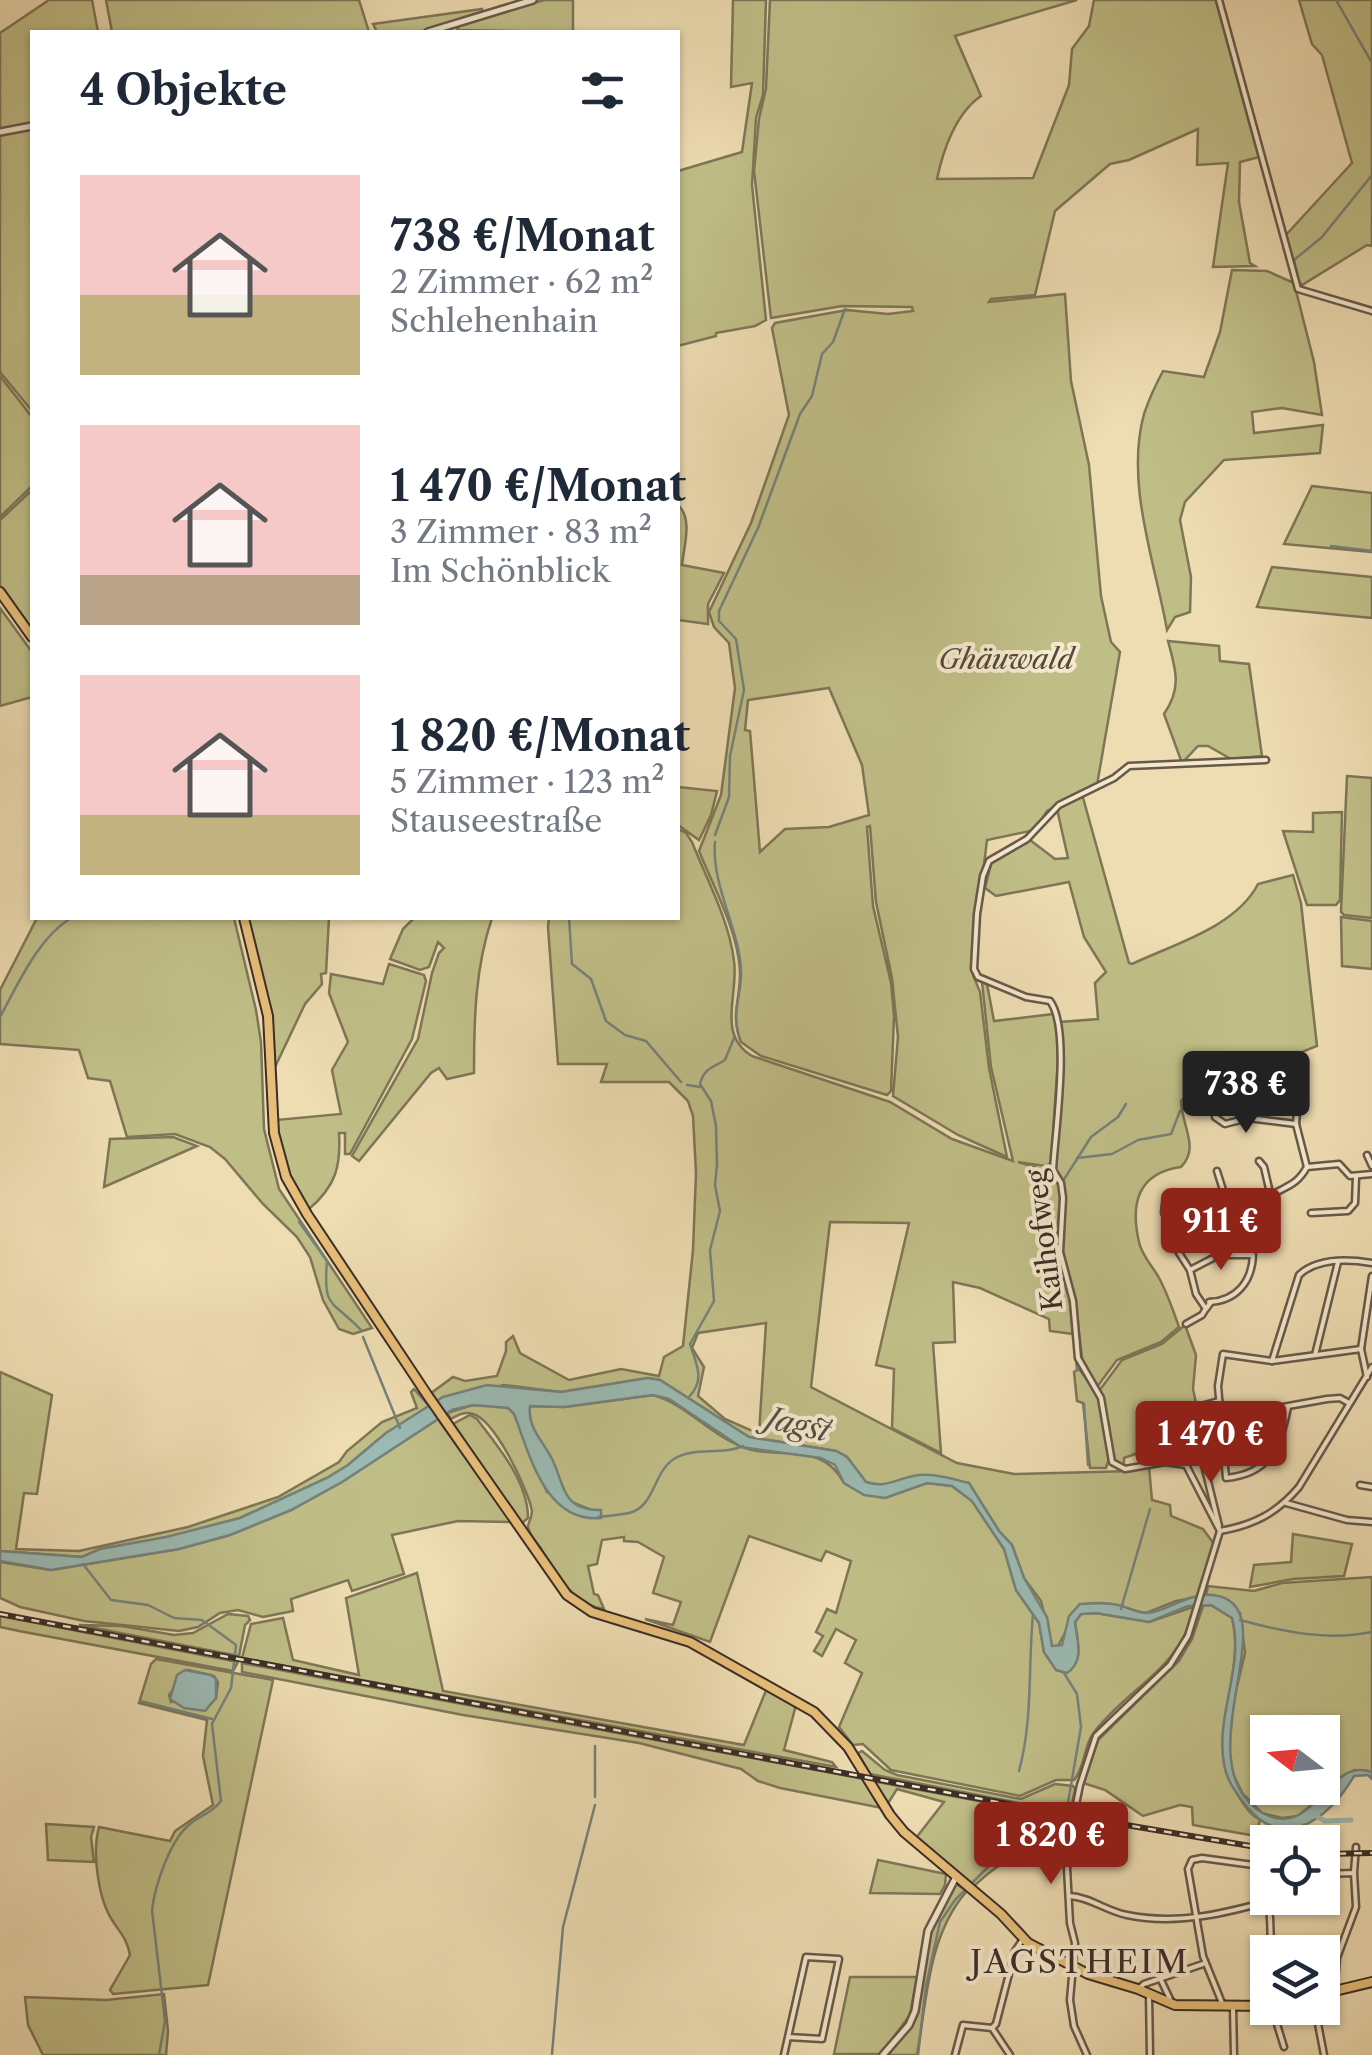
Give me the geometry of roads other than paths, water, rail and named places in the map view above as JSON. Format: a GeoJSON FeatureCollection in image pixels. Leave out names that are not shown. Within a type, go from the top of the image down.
{"type":"FeatureCollection","features":[{"type":"Feature","properties":{"kind":"main road"},"geometry":{"type":"LineString","coordinates":[[0,592],[30,634]]}},
{"type":"Feature","properties":{"kind":"main road"},"geometry":{"type":"LineString","coordinates":[[244,920],[268,1016],[272,1124],[286,1177],[306,1214],[561,1588],[592,1612],[690,1642],[814,1712],[848,1747],[904,1832],[1002,1914],[1023,1939],[1073,1966],[1168,2004],[1250,2007]]}},
{"type":"Feature","properties":{"kind":"main road"},"geometry":{"type":"LineString","coordinates":[[1340,1990],[1372,1982]]}},
{"type":"Feature","properties":{"kind":"street"},"geometry":{"type":"LineString","coordinates":[[435,30],[533,0]]}},
{"type":"Feature","properties":{"kind":"street"},"geometry":{"type":"LineString","coordinates":[[1219,0],[1298,289],[1372,311]]}},
{"type":"Feature","properties":{"kind":"street"},"geometry":{"type":"LineString","coordinates":[[0,132],[30,126]]}},
{"type":"Feature","properties":{"kind":"street","name":"Kaihofweg"},"geometry":{"type":"LineString","coordinates":[[1220,1531],[1186,1465],[1165,1462],[1124,1469],[1112,1462],[1102,1398],[1078,1358],[1072,1301],[1060,1252],[1063,1198],[1061,1183],[1053,1170],[1059,1020],[1050,1001],[1026,998],[978,977],[974,969],[977,914],[989,861],[1027,840],[1059,805],[1114,778],[1129,766],[1266,760]]}},
{"type":"Feature","properties":{"kind":"street"},"geometry":{"type":"LineString","coordinates":[[1206,1309],[1196,1294],[1190,1270],[1174,1245],[1177,1234],[1210,1215],[1229,1209],[1249,1209],[1297,1185],[1307,1167],[1296,1124],[1299,1084]]}},
{"type":"Feature","properties":{"kind":"street"},"geometry":{"type":"LineString","coordinates":[[1215,1117],[1225,1124],[1248,1118],[1296,1124]]}},
{"type":"Feature","properties":{"kind":"street"},"geometry":{"type":"LineString","coordinates":[[1367,1155],[1372,1166]]}},
{"type":"Feature","properties":{"kind":"street"},"geometry":{"type":"LineString","coordinates":[[1259,1161],[1264,1166],[1270,1196]]}},
{"type":"Feature","properties":{"kind":"street"},"geometry":{"type":"LineString","coordinates":[[1307,1167],[1339,1164],[1356,1177],[1372,1174]]}},
{"type":"Feature","properties":{"kind":"street"},"geometry":{"type":"LineString","coordinates":[[1217,1171],[1229,1209]]}},
{"type":"Feature","properties":{"kind":"street"},"geometry":{"type":"LineString","coordinates":[[1311,1214],[1348,1211],[1355,1203],[1356,1177]]}},
{"type":"Feature","properties":{"kind":"street"},"geometry":{"type":"LineString","coordinates":[[1164,1204],[1164,1212],[1177,1234]]}},
{"type":"Feature","properties":{"kind":"street"},"geometry":{"type":"LineString","coordinates":[[1190,1270],[1218,1255],[1253,1255],[1249,1273],[1236,1296],[1212,1302],[1202,1300]]}},
{"type":"Feature","properties":{"kind":"street"},"geometry":{"type":"LineString","coordinates":[[1314,1356],[1338,1262]]}},
{"type":"Feature","properties":{"kind":"street"},"geometry":{"type":"LineString","coordinates":[[1272,1361],[1299,1275],[1309,1265],[1372,1264]]}},
{"type":"Feature","properties":{"kind":"street"},"geometry":{"type":"LineString","coordinates":[[1366,1378],[1361,1348],[1372,1276]]}},
{"type":"Feature","properties":{"kind":"street"},"geometry":{"type":"LineString","coordinates":[[1186,1324],[1202,1316],[1212,1302]]}},
{"type":"Feature","properties":{"kind":"street"},"geometry":{"type":"LineString","coordinates":[[1288,1406],[1268,1462],[1245,1476],[1226,1478],[1219,1401],[1223,1354],[1272,1361],[1361,1348]]}},
{"type":"Feature","properties":{"kind":"street"},"geometry":{"type":"LineString","coordinates":[[1220,1531],[1267,1517],[1286,1503],[1372,1367]]}},
{"type":"Feature","properties":{"kind":"street"},"geometry":{"type":"LineString","coordinates":[[1222,1418],[1327,1399],[1340,1398],[1349,1403]]}},
{"type":"Feature","properties":{"kind":"street"},"geometry":{"type":"LineString","coordinates":[[1087,2055],[1074,2026],[1070,2000],[1075,1943],[1067,1868],[1074,1812],[1096,1736],[1170,1665],[1196,1614],[1220,1531],[1204,1465],[1201,1406],[1219,1401]]}},
{"type":"Feature","properties":{"kind":"street"},"geometry":{"type":"LineString","coordinates":[[1360,1485],[1372,1488]]}},
{"type":"Feature","properties":{"kind":"street"},"geometry":{"type":"LineString","coordinates":[[1286,1503],[1347,1520],[1372,1522]]}},
{"type":"Feature","properties":{"kind":"street"},"geometry":{"type":"LineString","coordinates":[[1340,1948],[1356,1907],[1356,1847]]}},
{"type":"Feature","properties":{"kind":"street"},"geometry":{"type":"LineString","coordinates":[[1234,2055],[1229,2008],[1205,1963],[1188,1868],[1192,1860],[1202,1858],[1250,1865]]}},
{"type":"Feature","properties":{"kind":"street"},"geometry":{"type":"LineString","coordinates":[[1340,1873],[1354,1873]]}},
{"type":"Feature","properties":{"kind":"street"},"geometry":{"type":"LineString","coordinates":[[883,2055],[915,2012],[928,1932],[956,1876]]}},
{"type":"Feature","properties":{"kind":"street"},"geometry":{"type":"LineString","coordinates":[[1068,1896],[1089,1899],[1118,1913],[1144,1919],[1194,1918],[1250,1906]]}},
{"type":"Feature","properties":{"kind":"street"},"geometry":{"type":"LineString","coordinates":[[992,2028],[1015,1951],[1023,1939]]}},
{"type":"Feature","properties":{"kind":"street"},"geometry":{"type":"LineString","coordinates":[[784,2055],[788,2037],[806,1957],[839,1959],[822,2040],[788,2037]]}},
{"type":"Feature","properties":{"kind":"street"},"geometry":{"type":"LineString","coordinates":[[1138,1989],[1205,1963]]}},
{"type":"Feature","properties":{"kind":"street"},"geometry":{"type":"LineString","coordinates":[[1160,1978],[1170,1999],[1168,2004]]}},
{"type":"Feature","properties":{"kind":"street"},"geometry":{"type":"LineString","coordinates":[[1149,1994],[1150,2055]]}},
{"type":"Feature","properties":{"kind":"street"},"geometry":{"type":"LineString","coordinates":[[955,2055],[963,2025],[992,2028]]}},
{"type":"Feature","properties":{"kind":"street"},"geometry":{"type":"LineString","coordinates":[[1276,2025],[1284,2047]]}},
{"type":"Feature","properties":{"kind":"street"},"geometry":{"type":"LineString","coordinates":[[1318,2025],[1324,2055]]}},
{"type":"Feature","properties":{"kind":"street"},"geometry":{"type":"LineString","coordinates":[[992,2028],[1010,2055]]}},
{"type":"Feature","properties":{"kind":"water"},"geometry":{"type":"Polygon","coordinates":[[[648,1378],[660,1380],[749,1437],[836,1451],[847,1457],[866,1482],[885,1484],[927,1475],[969,1483],[1012,1545],[1024,1578],[1047,1617],[1052,1646],[1062,1645],[1069,1616],[1080,1604],[1113,1604],[1147,1613],[1186,1599],[1213,1595],[1234,1605],[1243,1626],[1231,1724],[1231,1758],[1239,1789],[1250,1805],[1279,1819],[1294,1817],[1311,1805],[1333,1805],[1304,1825],[1270,1825],[1256,1816],[1228,1778],[1222,1745],[1235,1636],[1232,1618],[1211,1605],[1188,1606],[1149,1622],[1081,1614],[1075,1622],[1076,1663],[1067,1673],[1056,1670],[1044,1652],[1039,1623],[1016,1590],[1004,1549],[972,1501],[952,1486],[927,1483],[885,1498],[864,1495],[844,1483],[835,1465],[821,1458],[741,1447],[669,1399],[653,1395],[564,1407],[530,1406],[533,1427],[570,1500],[587,1509],[601,1510],[601,1518],[582,1517],[553,1498],[542,1483],[508,1408],[473,1405],[452,1410],[342,1482],[291,1510],[230,1535],[179,1549],[51,1570],[0,1561],[0,1551],[82,1557],[100,1549],[240,1518],[327,1478],[386,1433],[443,1397],[487,1385],[561,1392],[648,1378]]]}},
{"type":"Feature","properties":{"kind":"water"},"geometry":{"type":"Polygon","coordinates":[[[185,1670],[216,1679],[216,1698],[205,1711],[184,1708],[170,1699],[177,1675],[185,1670]]]}},
{"type":"Feature","properties":{"kind":"water"},"geometry":{"type":"Polygon","coordinates":[[[1356,1770],[1372,1772],[1372,1779],[1368,1775],[1354,1776],[1340,1796],[1342,1776],[1356,1770]]]}},
{"type":"Feature","properties":{"kind":"waterway"},"geometry":{"type":"LineString","coordinates":[[1336,0],[1372,63]]}},
{"type":"Feature","properties":{"kind":"waterway"},"geometry":{"type":"LineString","coordinates":[[1298,277],[1294,260],[1322,237],[1372,175]]}},
{"type":"Feature","properties":{"kind":"waterway"},"geometry":{"type":"LineString","coordinates":[[715,835],[729,797],[730,756],[744,690],[736,639],[719,621],[719,611],[758,528],[800,414],[812,396],[822,354],[833,342],[845,309]]}},
{"type":"Feature","properties":{"kind":"waterway"},"geometry":{"type":"LineString","coordinates":[[1331,546],[1372,551]]}},
{"type":"Feature","properties":{"kind":"waterway"},"geometry":{"type":"LineString","coordinates":[[715,842],[718,876],[740,959],[738,1031]]}},
{"type":"Feature","properties":{"kind":"waterway"},"geometry":{"type":"LineString","coordinates":[[0,1017],[39,949],[68,920]]}},
{"type":"Feature","properties":{"kind":"waterway"},"geometry":{"type":"LineString","coordinates":[[569,920],[572,964],[591,979],[606,1021],[625,1035],[646,1041],[681,1082]]}},
{"type":"Feature","properties":{"kind":"waterway"},"geometry":{"type":"LineString","coordinates":[[689,1397],[698,1378],[690,1344],[714,1301],[710,1250],[720,1211],[715,1185],[716,1126],[711,1101],[700,1084],[706,1071],[725,1060],[734,1038]]}},
{"type":"Feature","properties":{"kind":"waterway"},"geometry":{"type":"LineString","coordinates":[[687,1085],[700,1087]]}},
{"type":"Feature","properties":{"kind":"waterway"},"geometry":{"type":"LineString","coordinates":[[1063,1181],[1091,1137],[1118,1117],[1126,1104]]}},
{"type":"Feature","properties":{"kind":"waterway"},"geometry":{"type":"LineString","coordinates":[[1077,1158],[1112,1154],[1138,1140],[1171,1134],[1180,1111]]}},
{"type":"Feature","properties":{"kind":"waterway"},"geometry":{"type":"LineString","coordinates":[[1060,1200],[1056,1244],[1070,1301],[1077,1370]]}},
{"type":"Feature","properties":{"kind":"waterway"},"geometry":{"type":"LineString","coordinates":[[299,1222],[327,1261],[326,1288],[331,1302],[361,1330]]}},
{"type":"Feature","properties":{"kind":"waterway"},"geometry":{"type":"LineString","coordinates":[[1074,1296],[1083,1364]]}},
{"type":"Feature","properties":{"kind":"waterway"},"geometry":{"type":"LineString","coordinates":[[363,1337],[400,1428]]}},
{"type":"Feature","properties":{"kind":"waterway"},"geometry":{"type":"LineString","coordinates":[[1087,1371],[1098,1386]]}},
{"type":"Feature","properties":{"kind":"waterway"},"geometry":{"type":"LineString","coordinates":[[1084,1404],[1088,1465]]}},
{"type":"Feature","properties":{"kind":"waterway"},"geometry":{"type":"LineString","coordinates":[[598,1517],[638,1509],[667,1465],[682,1455],[743,1446]]}},
{"type":"Feature","properties":{"kind":"waterway"},"geometry":{"type":"LineString","coordinates":[[1121,1609],[1150,1509]]}},
{"type":"Feature","properties":{"kind":"waterway"},"geometry":{"type":"LineString","coordinates":[[83,1564],[111,1600],[148,1605],[174,1618],[202,1620],[236,1645],[231,1688],[212,1724],[221,1801],[190,1824],[176,1841],[160,1876],[152,1910],[165,2021],[159,2055]]}},
{"type":"Feature","properties":{"kind":"waterway"},"geometry":{"type":"LineString","coordinates":[[1019,1771],[1028,1713],[1033,1614]]}},
{"type":"Feature","properties":{"kind":"waterway"},"geometry":{"type":"LineString","coordinates":[[1240,1620],[1306,1634],[1372,1632]]}},
{"type":"Feature","properties":{"kind":"waterway"},"geometry":{"type":"LineString","coordinates":[[918,2055],[926,1986],[940,1922],[955,1900],[992,1863],[1057,1834],[1065,1820],[1081,1727],[1077,1694],[1064,1673]]}},
{"type":"Feature","properties":{"kind":"waterway"},"geometry":{"type":"LineString","coordinates":[[140,1701],[212,1719]]}},
{"type":"Feature","properties":{"kind":"waterway"},"geometry":{"type":"LineString","coordinates":[[595,1746],[595,1797]]}},
{"type":"Feature","properties":{"kind":"waterway"},"geometry":{"type":"LineString","coordinates":[[552,2054],[563,1927],[595,1805]]}},
{"type":"Feature","properties":{"kind":"waterway"},"geometry":{"type":"LineString","coordinates":[[1316,1816],[1325,1821],[1351,1820]]}},
{"type":"Feature","properties":{"kind":"railway"},"geometry":{"type":"LineString","coordinates":[[0,1614],[1061,1814],[1250,1846]]}},
{"type":"Feature","properties":{"kind":"railway"},"geometry":{"type":"LineString","coordinates":[[1340,1854],[1372,1853]]}},
{"type":"Feature","properties":{"kind":"district","name":"JAGSTHEIM"},"geometry":{"type":"Point","coordinates":[1080,1962]}},
{"type":"Feature","properties":{"kind":"park label","name":"Ghäuwald"},"geometry":{"type":"Point","coordinates":[1006,659]}},
{"type":"Feature","properties":{"kind":"water label","name":"Jagst"},"geometry":{"type":"Point","coordinates":[798,1425]}}]}
